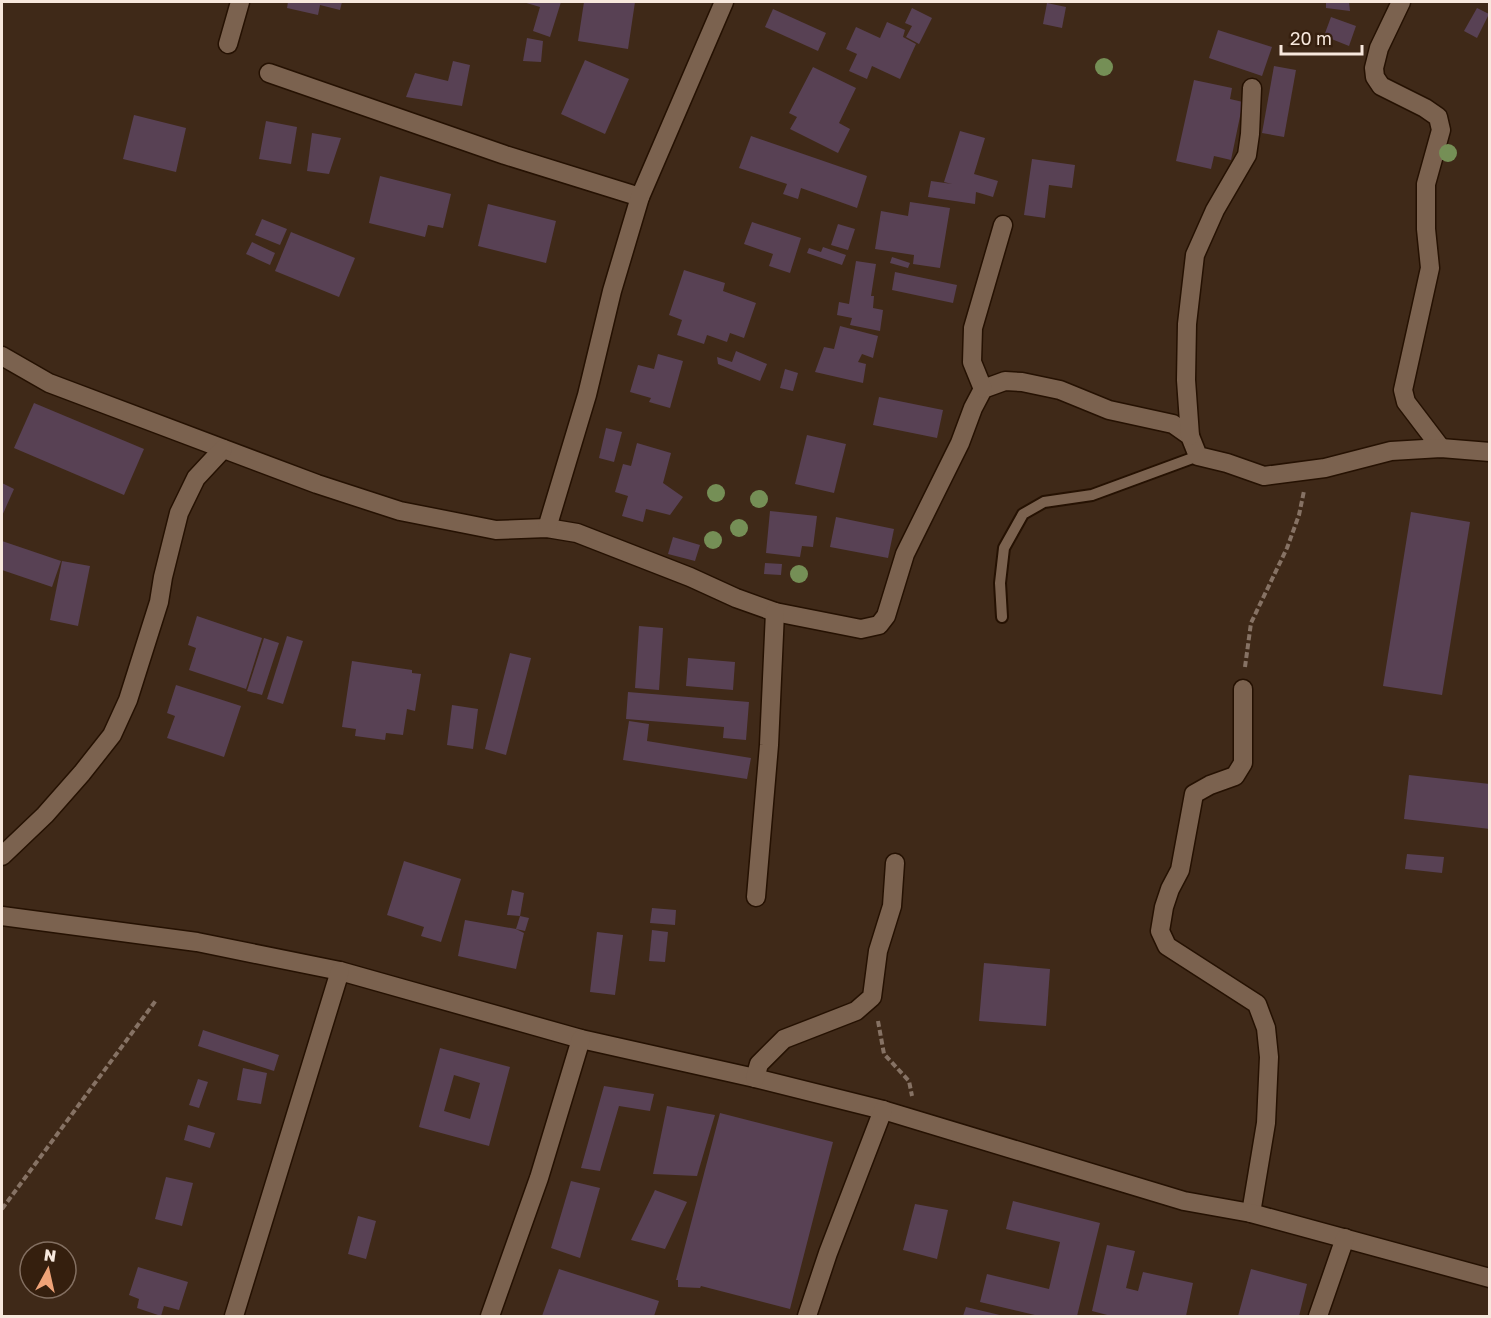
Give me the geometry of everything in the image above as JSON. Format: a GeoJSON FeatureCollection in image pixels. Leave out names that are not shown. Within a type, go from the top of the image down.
{"type":"FeatureCollection","features":[{"type":"Feature","properties":{"kind":"street"},"geometry":{"type":"LineString","coordinates":[[228,44],[240,2]]}},
{"type":"Feature","properties":{"kind":"street"},"geometry":{"type":"LineString","coordinates":[[547,528],[587,395],[612,291],[640,197],[724,2]]}},
{"type":"Feature","properties":{"kind":"street"},"geometry":{"type":"LineString","coordinates":[[1401,2],[1379,48],[1374,68],[1375,77],[1381,86],[1438,117],[1441,130],[1426,184],[1426,229],[1430,268],[1403,390],[1406,402],[1441,448]]}},
{"type":"Feature","properties":{"kind":"street"},"geometry":{"type":"LineString","coordinates":[[269,73],[505,155],[640,197]]}},
{"type":"Feature","properties":{"kind":"street"},"geometry":{"type":"LineString","coordinates":[[1252,88],[1247,154],[1215,210],[1195,255],[1188,324],[1186,380],[1190,436],[1198,456],[1264,476],[1309,470],[1391,451],[1441,448],[1490,452]]}},
{"type":"Feature","properties":{"kind":"street"},"geometry":{"type":"LineString","coordinates":[[2,356],[49,383],[317,484],[400,511],[496,530],[547,528],[577,533],[775,612],[861,629],[879,625],[886,616],[905,554],[960,442],[982,388],[972,362],[973,328],[1003,225]]}},
{"type":"Feature","properties":{"kind":"street"},"geometry":{"type":"LineString","coordinates":[[982,388],[1005,381],[1060,390],[1109,410],[1173,424],[1190,436]]}},
{"type":"Feature","properties":{"kind":"street"},"geometry":{"type":"LineString","coordinates":[[2,856],[45,814],[112,735],[128,700],[159,602],[179,513],[196,478],[223,449]]}},
{"type":"Feature","properties":{"kind":"street"},"geometry":{"type":"LineString","coordinates":[[756,897],[769,745],[775,612]]}},
{"type":"Feature","properties":{"kind":"street"},"geometry":{"type":"LineString","coordinates":[[1243,689],[1243,764],[1235,776],[1210,785],[1194,794],[1180,870],[1170,889],[1160,931],[1167,946],[1257,1004],[1266,1028],[1269,1057],[1266,1123],[1251,1213]]}},
{"type":"Feature","properties":{"kind":"street"},"geometry":{"type":"LineString","coordinates":[[755,1078],[759,1064],[784,1040],[856,1011],[872,997],[878,951],[892,906],[895,863]]}},
{"type":"Feature","properties":{"kind":"street"},"geometry":{"type":"LineString","coordinates":[[2,916],[197,942],[340,971],[581,1039],[884,1110],[1184,1201],[1251,1213],[1490,1278]]}},
{"type":"Feature","properties":{"kind":"street"},"geometry":{"type":"LineString","coordinates":[[234,1317],[340,971]]}},
{"type":"Feature","properties":{"kind":"street"},"geometry":{"type":"LineString","coordinates":[[490,1317],[538,1178],[581,1039]]}},
{"type":"Feature","properties":{"kind":"street"},"geometry":{"type":"LineString","coordinates":[[807,1317],[828,1253],[884,1110]]}},
{"type":"Feature","properties":{"kind":"street"},"geometry":{"type":"LineString","coordinates":[[1318,1317],[1345,1238]]}},
{"type":"Feature","properties":{"kind":"lane"},"geometry":{"type":"LineString","coordinates":[[1002,617],[1000,583],[1004,548],[1023,514],[1044,502],[1092,495],[1198,456]]}},
{"type":"Feature","properties":{"kind":"path"},"geometry":{"type":"LineString","coordinates":[[1243,689],[1251,624],[1287,548],[1299,515],[1309,470]]}},
{"type":"Feature","properties":{"kind":"path"},"geometry":{"type":"LineString","coordinates":[[872,997],[885,1054],[909,1081],[912,1095],[908,1117]]}},
{"type":"Feature","properties":{"kind":"path"},"geometry":{"type":"LineString","coordinates":[[2,1209],[157,999]]}},
{"type":"Feature","properties":{"kind":"building"},"geometry":{"type":"Polygon","coordinates":[[[288,2],[342,2],[340,10],[320,5],[318,15],[287,8],[288,2]]]}},
{"type":"Feature","properties":{"kind":"building"},"geometry":{"type":"Polygon","coordinates":[[[523,2],[561,2],[550,37],[533,31],[540,7],[523,2]]]}},
{"type":"Feature","properties":{"kind":"building"},"geometry":{"type":"Polygon","coordinates":[[[584,2],[635,2],[628,49],[578,41],[584,2]]]}},
{"type":"Feature","properties":{"kind":"building"},"geometry":{"type":"Polygon","coordinates":[[[1326,2],[1349,2],[1350,11],[1326,8],[1326,2]]]}},
{"type":"Feature","properties":{"kind":"building"},"geometry":{"type":"Polygon","coordinates":[[[1047,3],[1066,7],[1062,28],[1043,24],[1047,3]]]}},
{"type":"Feature","properties":{"kind":"building"},"geometry":{"type":"Polygon","coordinates":[[[912,8],[932,18],[919,44],[906,37],[912,26],[905,23],[912,8]]]}},
{"type":"Feature","properties":{"kind":"building"},"geometry":{"type":"Polygon","coordinates":[[[1477,8],[1489,14],[1477,38],[1464,31],[1477,8]]]}},
{"type":"Feature","properties":{"kind":"building"},"geometry":{"type":"Polygon","coordinates":[[[773,9],[826,33],[818,51],[765,27],[773,9]]]}},
{"type":"Feature","properties":{"kind":"building"},"geometry":{"type":"Polygon","coordinates":[[[1331,17],[1356,26],[1349,46],[1324,36],[1331,17]]]}},
{"type":"Feature","properties":{"kind":"building"},"geometry":{"type":"Polygon","coordinates":[[[887,22],[905,30],[903,37],[916,44],[900,79],[872,66],[867,79],[849,71],[857,54],[846,49],[856,27],[880,38],[887,22]]]}},
{"type":"Feature","properties":{"kind":"building"},"geometry":{"type":"Polygon","coordinates":[[[1218,30],[1272,47],[1262,76],[1209,58],[1218,30]]]}},
{"type":"Feature","properties":{"kind":"building"},"geometry":{"type":"Polygon","coordinates":[[[527,38],[543,41],[541,62],[523,61],[527,38]]]}},
{"type":"Feature","properties":{"kind":"building"},"geometry":{"type":"Polygon","coordinates":[[[585,60],[629,79],[605,134],[561,114],[585,60]]]}},
{"type":"Feature","properties":{"kind":"building"},"geometry":{"type":"Polygon","coordinates":[[[453,61],[470,65],[462,106],[406,97],[415,73],[448,81],[453,61]]]}},
{"type":"Feature","properties":{"kind":"building"},"geometry":{"type":"Polygon","coordinates":[[[1274,66],[1296,70],[1284,137],[1262,133],[1274,66]]]}},
{"type":"Feature","properties":{"kind":"building"},"geometry":{"type":"Polygon","coordinates":[[[813,67],[856,88],[839,123],[850,129],[838,153],[790,129],[797,117],[789,113],[813,67]]]}},
{"type":"Feature","properties":{"kind":"building"},"geometry":{"type":"Polygon","coordinates":[[[1194,80],[1232,88],[1230,99],[1243,102],[1231,160],[1214,156],[1211,169],[1176,161],[1194,80]]]}},
{"type":"Feature","properties":{"kind":"building"},"geometry":{"type":"Polygon","coordinates":[[[134,115],[186,128],[176,172],[123,159],[134,115]]]}},
{"type":"Feature","properties":{"kind":"building"},"geometry":{"type":"Polygon","coordinates":[[[266,121],[297,127],[291,164],[259,159],[266,121]]]}},
{"type":"Feature","properties":{"kind":"building"},"geometry":{"type":"Polygon","coordinates":[[[960,131],[985,138],[974,174],[998,181],[993,197],[976,192],[975,204],[928,197],[931,181],[952,184],[944,182],[960,131]]]}},
{"type":"Feature","properties":{"kind":"building"},"geometry":{"type":"Polygon","coordinates":[[[312,133],[341,138],[329,174],[307,171],[312,133]]]}},
{"type":"Feature","properties":{"kind":"building"},"geometry":{"type":"Polygon","coordinates":[[[751,136],[867,176],[857,208],[801,188],[798,199],[783,194],[787,184],[739,168],[751,136]]]}},
{"type":"Feature","properties":{"kind":"building"},"geometry":{"type":"Polygon","coordinates":[[[1032,159],[1075,165],[1072,188],[1049,185],[1045,218],[1024,215],[1032,159]]]}},
{"type":"Feature","properties":{"kind":"building"},"geometry":{"type":"Polygon","coordinates":[[[380,176],[451,194],[443,228],[428,225],[425,237],[369,223],[380,176]]]}},
{"type":"Feature","properties":{"kind":"building"},"geometry":{"type":"Polygon","coordinates":[[[910,202],[950,208],[940,268],[913,264],[914,255],[875,249],[881,211],[908,216],[910,202]]]}},
{"type":"Feature","properties":{"kind":"building"},"geometry":{"type":"Polygon","coordinates":[[[488,204],[556,221],[546,263],[478,246],[488,204]]]}},
{"type":"Feature","properties":{"kind":"building"},"geometry":{"type":"Polygon","coordinates":[[[262,219],[287,229],[280,245],[255,235],[262,219]]]}},
{"type":"Feature","properties":{"kind":"building"},"geometry":{"type":"Polygon","coordinates":[[[752,222],[801,238],[790,273],[769,266],[773,254],[744,244],[752,222]]]}},
{"type":"Feature","properties":{"kind":"building"},"geometry":{"type":"Polygon","coordinates":[[[838,224],[855,229],[848,250],[831,245],[838,224]]]}},
{"type":"Feature","properties":{"kind":"building"},"geometry":{"type":"Polygon","coordinates":[[[291,232],[355,258],[339,297],[275,271],[291,232]]]}},
{"type":"Feature","properties":{"kind":"building"},"geometry":{"type":"Polygon","coordinates":[[[252,242],[275,253],[270,265],[246,254],[252,242]]]}},
{"type":"Feature","properties":{"kind":"building"},"geometry":{"type":"Polygon","coordinates":[[[823,247],[846,255],[842,265],[807,253],[809,248],[821,252],[823,247]]]}},
{"type":"Feature","properties":{"kind":"building"},"geometry":{"type":"Polygon","coordinates":[[[892,257],[910,263],[908,268],[890,263],[892,257]]]}},
{"type":"Feature","properties":{"kind":"building"},"geometry":{"type":"Polygon","coordinates":[[[856,261],[876,264],[871,296],[874,296],[873,308],[883,310],[880,331],[850,325],[852,318],[837,315],[839,302],[849,304],[856,261]]]}},
{"type":"Feature","properties":{"kind":"building"},"geometry":{"type":"Polygon","coordinates":[[[684,270],[725,283],[723,291],[756,303],[744,338],[730,333],[727,342],[707,335],[704,344],[677,335],[682,320],[669,315],[684,270]]]}},
{"type":"Feature","properties":{"kind":"building"},"geometry":{"type":"Polygon","coordinates":[[[895,272],[957,285],[953,303],[892,290],[895,272]]]}},
{"type":"Feature","properties":{"kind":"building"},"geometry":{"type":"Polygon","coordinates":[[[840,326],[878,336],[873,358],[862,354],[858,362],[866,364],[863,383],[815,372],[824,347],[834,349],[840,326]]]}},
{"type":"Feature","properties":{"kind":"building"},"geometry":{"type":"Polygon","coordinates":[[[736,351],[767,364],[760,381],[718,364],[717,357],[732,362],[736,351]]]}},
{"type":"Feature","properties":{"kind":"building"},"geometry":{"type":"Polygon","coordinates":[[[658,354],[683,361],[670,408],[649,402],[651,398],[630,392],[638,365],[654,369],[658,354]]]}},
{"type":"Feature","properties":{"kind":"building"},"geometry":{"type":"Polygon","coordinates":[[[785,369],[798,373],[793,391],[780,388],[785,369]]]}},
{"type":"Feature","properties":{"kind":"building"},"geometry":{"type":"Polygon","coordinates":[[[879,397],[943,410],[937,438],[873,425],[879,397]]]}},
{"type":"Feature","properties":{"kind":"building"},"geometry":{"type":"Polygon","coordinates":[[[34,403],[144,449],[124,495],[14,448],[34,403]]]}},
{"type":"Feature","properties":{"kind":"building"},"geometry":{"type":"Polygon","coordinates":[[[606,428],[622,432],[614,462],[599,458],[606,428]]]}},
{"type":"Feature","properties":{"kind":"building"},"geometry":{"type":"Polygon","coordinates":[[[807,435],[846,444],[834,493],[795,484],[807,435]]]}},
{"type":"Feature","properties":{"kind":"building"},"geometry":{"type":"Polygon","coordinates":[[[637,443],[671,453],[663,483],[683,497],[670,515],[646,509],[643,522],[622,516],[628,496],[615,492],[623,464],[631,466],[637,443]]]}},
{"type":"Feature","properties":{"kind":"building"},"geometry":{"type":"Polygon","coordinates":[[[2,483],[14,489],[2,516],[2,483]]]}},
{"type":"Feature","properties":{"kind":"building"},"geometry":{"type":"Polygon","coordinates":[[[770,511],[817,516],[813,547],[802,546],[800,557],[766,553],[770,511]]]}},
{"type":"Feature","properties":{"kind":"building"},"geometry":{"type":"Polygon","coordinates":[[[1411,512],[1470,522],[1442,695],[1383,686],[1411,512]]]}},
{"type":"Feature","properties":{"kind":"building"},"geometry":{"type":"Polygon","coordinates":[[[836,517],[894,529],[888,558],[830,547],[836,517]]]}},
{"type":"Feature","properties":{"kind":"building"},"geometry":{"type":"Polygon","coordinates":[[[673,537],[700,545],[695,561],[668,554],[673,537]]]}},
{"type":"Feature","properties":{"kind":"building"},"geometry":{"type":"Polygon","coordinates":[[[2,541],[61,561],[52,587],[2,570],[2,541]]]}},
{"type":"Feature","properties":{"kind":"building"},"geometry":{"type":"Polygon","coordinates":[[[62,561],[90,566],[78,626],[50,620],[62,561]]]}},
{"type":"Feature","properties":{"kind":"building"},"geometry":{"type":"Polygon","coordinates":[[[765,563],[782,564],[781,575],[764,574],[765,563]]]}},
{"type":"Feature","properties":{"kind":"building"},"geometry":{"type":"Polygon","coordinates":[[[197,616],[262,638],[246,689],[189,670],[196,648],[188,645],[197,616]]]}},
{"type":"Feature","properties":{"kind":"building"},"geometry":{"type":"Polygon","coordinates":[[[639,626],[663,628],[659,690],[635,688],[639,626]]]}},
{"type":"Feature","properties":{"kind":"building"},"geometry":{"type":"Polygon","coordinates":[[[287,636],[303,641],[283,704],[267,699],[287,636]]]}},
{"type":"Feature","properties":{"kind":"building"},"geometry":{"type":"Polygon","coordinates":[[[264,638],[279,643],[262,695],[247,691],[264,638]]]}},
{"type":"Feature","properties":{"kind":"building"},"geometry":{"type":"Polygon","coordinates":[[[510,653],[531,658],[506,755],[485,749],[510,653]]]}},
{"type":"Feature","properties":{"kind":"building"},"geometry":{"type":"Polygon","coordinates":[[[688,658],[735,662],[733,690],[686,686],[688,658]]]}},
{"type":"Feature","properties":{"kind":"building"},"geometry":{"type":"Polygon","coordinates":[[[352,661],[412,670],[412,673],[421,674],[415,711],[407,709],[403,735],[386,733],[385,740],[355,736],[356,729],[342,727],[352,661]]]}},
{"type":"Feature","properties":{"kind":"building"},"geometry":{"type":"Polygon","coordinates":[[[176,685],[241,706],[224,757],[167,738],[175,716],[167,713],[176,685]]]}},
{"type":"Feature","properties":{"kind":"building"},"geometry":{"type":"Polygon","coordinates":[[[628,692],[749,702],[746,740],[723,738],[724,727],[626,719],[628,692]]]}},
{"type":"Feature","properties":{"kind":"building"},"geometry":{"type":"Polygon","coordinates":[[[452,705],[478,709],[473,749],[447,745],[452,705]]]}},
{"type":"Feature","properties":{"kind":"building"},"geometry":{"type":"Polygon","coordinates":[[[629,721],[649,724],[647,741],[751,758],[747,779],[623,760],[629,721]]]}},
{"type":"Feature","properties":{"kind":"building"},"geometry":{"type":"Polygon","coordinates":[[[1409,775],[1490,784],[1490,829],[1404,819],[1409,775]]]}},
{"type":"Feature","properties":{"kind":"building"},"geometry":{"type":"Polygon","coordinates":[[[1407,854],[1444,857],[1442,873],[1405,869],[1407,854]]]}},
{"type":"Feature","properties":{"kind":"building"},"geometry":{"type":"Polygon","coordinates":[[[404,861],[461,879],[441,942],[421,936],[424,927],[387,915],[404,861]]]}},
{"type":"Feature","properties":{"kind":"building"},"geometry":{"type":"Polygon","coordinates":[[[512,890],[524,893],[520,916],[507,915],[512,890]]]}},
{"type":"Feature","properties":{"kind":"building"},"geometry":{"type":"Polygon","coordinates":[[[652,908],[676,910],[675,925],[650,923],[652,908]]]}},
{"type":"Feature","properties":{"kind":"building"},"geometry":{"type":"Polygon","coordinates":[[[520,916],[529,918],[525,931],[516,929],[520,916]]]}},
{"type":"Feature","properties":{"kind":"building"},"geometry":{"type":"Polygon","coordinates":[[[465,920],[516,929],[524,933],[516,969],[458,956],[465,920]]]}},
{"type":"Feature","properties":{"kind":"building"},"geometry":{"type":"Polygon","coordinates":[[[652,930],[668,932],[665,962],[649,961],[652,930]]]}},
{"type":"Feature","properties":{"kind":"building"},"geometry":{"type":"Polygon","coordinates":[[[597,932],[623,935],[615,995],[590,992],[597,932]]]}},
{"type":"Feature","properties":{"kind":"building"},"geometry":{"type":"Polygon","coordinates":[[[984,963],[1050,969],[1046,1026],[979,1021],[984,963]]]}},
{"type":"Feature","properties":{"kind":"building"},"geometry":{"type":"Polygon","coordinates":[[[203,1030],[279,1055],[274,1071],[198,1046],[203,1030]]]}},
{"type":"Feature","properties":{"kind":"building"},"geometry":{"type":"Polygon","coordinates":[[[440,1048],[510,1067],[489,1146],[419,1127],[440,1048]],[[454,1075],[444,1111],[470,1119],[480,1083],[454,1075]]]}},
{"type":"Feature","properties":{"kind":"building"},"geometry":{"type":"Polygon","coordinates":[[[243,1068],[267,1073],[261,1104],[237,1100],[243,1068]]]}},
{"type":"Feature","properties":{"kind":"building"},"geometry":{"type":"Polygon","coordinates":[[[198,1079],[208,1082],[199,1108],[189,1105],[198,1079]]]}},
{"type":"Feature","properties":{"kind":"building"},"geometry":{"type":"Polygon","coordinates":[[[604,1086],[654,1094],[650,1111],[619,1106],[600,1171],[581,1168],[604,1086]]]}},
{"type":"Feature","properties":{"kind":"building"},"geometry":{"type":"Polygon","coordinates":[[[667,1106],[715,1115],[697,1176],[653,1174],[667,1106]]]}},
{"type":"Feature","properties":{"kind":"building"},"geometry":{"type":"Polygon","coordinates":[[[720,1113],[833,1142],[790,1309],[701,1286],[700,1288],[678,1287],[678,1280],[676,1280],[720,1113]]]}},
{"type":"Feature","properties":{"kind":"building"},"geometry":{"type":"Polygon","coordinates":[[[188,1125],[215,1133],[210,1148],[184,1140],[188,1125]]]}},
{"type":"Feature","properties":{"kind":"building"},"geometry":{"type":"Polygon","coordinates":[[[166,1177],[193,1183],[182,1226],[155,1219],[166,1177]]]}},
{"type":"Feature","properties":{"kind":"building"},"geometry":{"type":"Polygon","coordinates":[[[571,1181],[600,1188],[580,1258],[551,1248],[571,1181]]]}},
{"type":"Feature","properties":{"kind":"building"},"geometry":{"type":"Polygon","coordinates":[[[655,1190],[687,1202],[665,1249],[631,1240],[655,1190]]]}},
{"type":"Feature","properties":{"kind":"building"},"geometry":{"type":"Polygon","coordinates":[[[1013,1201],[1100,1223],[1077,1316],[1039,1316],[980,1302],[987,1274],[1049,1289],[1060,1242],[1006,1229],[1013,1201]]]}},
{"type":"Feature","properties":{"kind":"building"},"geometry":{"type":"Polygon","coordinates":[[[915,1204],[948,1210],[937,1259],[903,1250],[915,1204]]]}},
{"type":"Feature","properties":{"kind":"building"},"geometry":{"type":"Polygon","coordinates":[[[358,1216],[376,1221],[366,1259],[348,1254],[358,1216]]]}},
{"type":"Feature","properties":{"kind":"building"},"geometry":{"type":"Polygon","coordinates":[[[1107,1245],[1135,1251],[1126,1288],[1138,1291],[1143,1272],[1193,1283],[1186,1316],[1111,1316],[1092,1311],[1107,1245]]]}},
{"type":"Feature","properties":{"kind":"building"},"geometry":{"type":"Polygon","coordinates":[[[138,1267],[188,1282],[179,1310],[164,1306],[161,1316],[137,1308],[139,1299],[129,1295],[138,1267]]]}},
{"type":"Feature","properties":{"kind":"building"},"geometry":{"type":"Polygon","coordinates":[[[559,1269],[659,1301],[654,1316],[542,1316],[559,1269]]]}},
{"type":"Feature","properties":{"kind":"building"},"geometry":{"type":"Polygon","coordinates":[[[1251,1269],[1307,1284],[1299,1316],[1238,1316],[1251,1269]]]}},
{"type":"Feature","properties":{"kind":"building"},"geometry":{"type":"Polygon","coordinates":[[[966,1307],[1004,1316],[963,1316],[966,1307]]]}}]}
